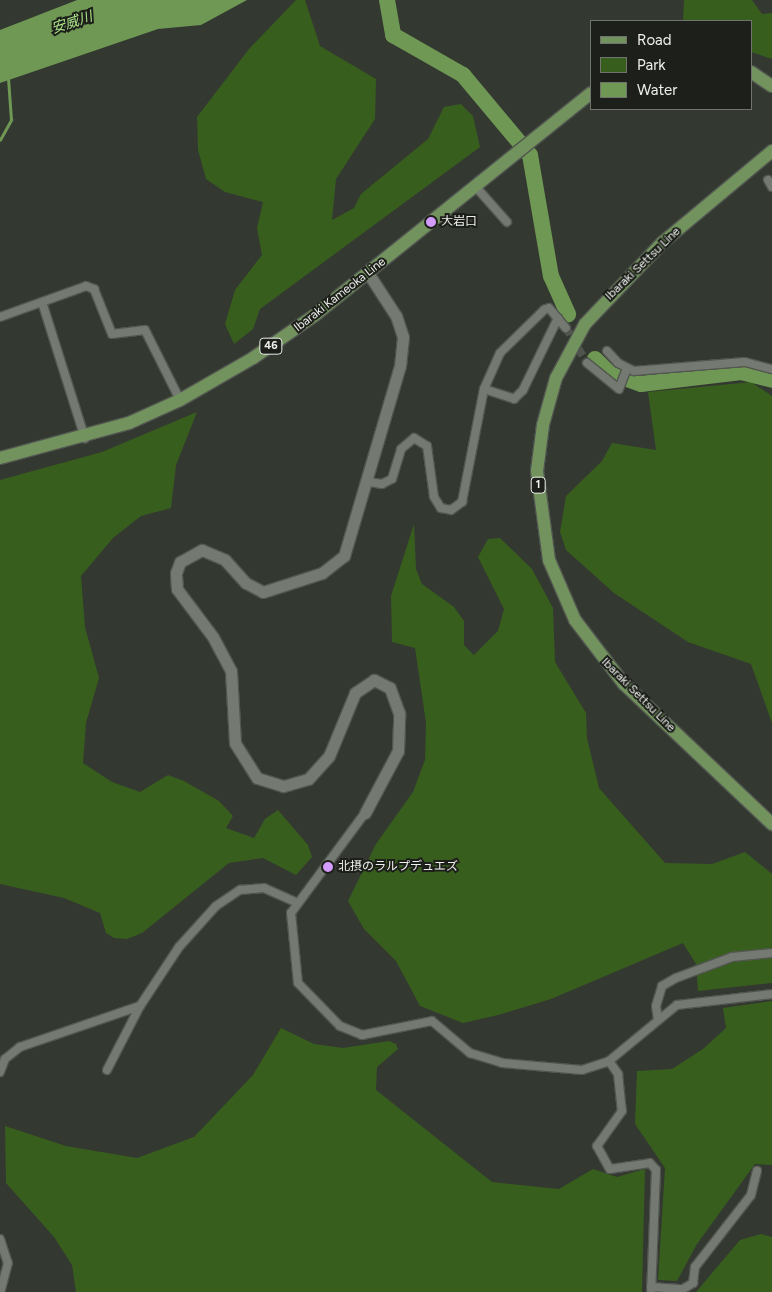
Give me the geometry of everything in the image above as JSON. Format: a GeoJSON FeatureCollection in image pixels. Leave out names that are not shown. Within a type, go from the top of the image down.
{"type":"FeatureCollection","features":[{"type":"Feature","properties":{"kind":"main road"},"geometry":{"type":"LineString","coordinates":[[752,73],[772,86]]}},
{"type":"Feature","properties":{"kind":"main road","name":"Ibaraki Kameoka Line"},"geometry":{"type":"LineString","coordinates":[[0,458],[85,438],[180,400],[290,334],[590,94]]}},
{"type":"Feature","properties":{"kind":"main road","name":"Ibaraki Settsu Line"},"geometry":{"type":"LineString","coordinates":[[772,151],[662,243],[585,324],[556,378],[543,425],[537,471],[549,560],[574,620],[624,684],[772,824]]}},
{"type":"Feature","properties":{"kind":"street"},"geometry":{"type":"LineString","coordinates":[[768,180],[772,187]]}},
{"type":"Feature","properties":{"kind":"street"},"geometry":{"type":"LineString","coordinates":[[475,186],[507,222]]}},
{"type":"Feature","properties":{"kind":"street"},"geometry":{"type":"LineString","coordinates":[[368,273],[389,302],[403,336],[400,366],[369,482],[344,556],[322,573],[263,592],[246,584],[226,560],[202,550],[180,562],[176,573],[177,589],[218,645],[231,671],[235,743],[246,768],[257,778],[283,786],[308,779],[329,756],[354,693],[374,680],[390,688],[399,713],[398,751],[365,813],[335,859],[297,903],[291,913],[298,983],[340,1026],[362,1035],[432,1021],[470,1053],[502,1064],[582,1070],[609,1061],[677,1005],[772,994]]}},
{"type":"Feature","properties":{"kind":"street"},"geometry":{"type":"LineString","coordinates":[[0,317],[86,286],[94,289],[112,334],[145,330],[180,400]]}},
{"type":"Feature","properties":{"kind":"street"},"geometry":{"type":"LineString","coordinates":[[42,302],[85,438]]}},
{"type":"Feature","properties":{"kind":"street"},"geometry":{"type":"LineString","coordinates":[[369,482],[382,484],[392,479],[401,449],[414,438],[427,446],[434,497],[441,508],[451,510],[462,502],[484,389],[515,333],[550,308],[566,328]]}},
{"type":"Feature","properties":{"kind":"street"},"geometry":{"type":"LineString","coordinates":[[484,389],[514,399],[523,390],[558,318]]}},
{"type":"Feature","properties":{"kind":"street"},"geometry":{"type":"LineString","coordinates":[[607,351],[626,370],[644,372],[695,363],[745,362],[772,369]]}},
{"type":"Feature","properties":{"kind":"street"},"geometry":{"type":"LineString","coordinates":[[587,363],[613,387],[620,386],[626,370]]}},
{"type":"Feature","properties":{"kind":"street"},"geometry":{"type":"LineString","coordinates":[[107,1070],[140,1006],[180,947],[216,906],[240,890],[264,888],[297,903]]}},
{"type":"Feature","properties":{"kind":"street"},"geometry":{"type":"LineString","coordinates":[[658,1019],[656,1006],[662,986],[676,978],[732,957],[772,953]]}},
{"type":"Feature","properties":{"kind":"street"},"geometry":{"type":"LineString","coordinates":[[0,1072],[5,1059],[20,1047],[140,1006]]}},
{"type":"Feature","properties":{"kind":"street"},"geometry":{"type":"LineString","coordinates":[[609,1061],[618,1074],[622,1111],[597,1146],[610,1169],[650,1163],[656,1170],[651,1289],[683,1289],[693,1283],[695,1267],[751,1195],[757,1171]]}},
{"type":"Feature","properties":{"kind":"street"},"geometry":{"type":"LineString","coordinates":[[0,1239],[8,1263],[0,1292]]}},
{"type":"Feature","properties":{"kind":"green space"},"geometry":{"type":"Polygon","coordinates":[[[296,0],[305,0],[320,46],[376,79],[375,119],[336,179],[332,220],[354,208],[361,194],[428,139],[444,107],[461,104],[473,116],[480,147],[260,309],[253,329],[234,344],[225,324],[235,290],[262,255],[257,228],[263,202],[225,192],[206,179],[198,150],[197,117],[249,49],[296,0]]]}},
{"type":"Feature","properties":{"kind":"green space"},"geometry":{"type":"Polygon","coordinates":[[[684,0],[752,0],[762,14],[772,13],[772,59],[752,52],[752,20],[683,20],[684,0]]]}},
{"type":"Feature","properties":{"kind":"green space"},"geometry":{"type":"Polygon","coordinates":[[[751,382],[772,396],[772,723],[751,664],[688,642],[614,593],[566,550],[560,532],[566,496],[602,461],[612,443],[656,450],[648,392],[751,382]]]}},
{"type":"Feature","properties":{"kind":"green space"},"geometry":{"type":"Polygon","coordinates":[[[197,412],[176,465],[171,508],[141,516],[113,538],[81,576],[85,627],[99,678],[86,723],[83,763],[112,782],[140,792],[168,775],[184,781],[219,801],[233,816],[226,828],[254,838],[265,819],[278,810],[308,845],[312,857],[296,875],[263,858],[229,863],[142,933],[127,939],[114,938],[106,933],[100,913],[64,898],[0,884],[0,480],[102,452],[197,412]]]}},
{"type":"Feature","properties":{"kind":"green space"},"geometry":{"type":"Polygon","coordinates":[[[414,524],[416,569],[422,584],[454,607],[464,621],[464,645],[474,655],[498,631],[504,609],[478,557],[488,539],[500,538],[532,569],[553,608],[555,662],[586,713],[587,738],[599,788],[665,863],[712,864],[745,852],[772,874],[772,983],[698,991],[696,964],[683,943],[551,999],[498,1015],[463,1023],[420,1006],[396,961],[364,929],[348,901],[376,844],[413,792],[425,760],[426,723],[415,648],[392,642],[391,596],[414,524]]]}},
{"type":"Feature","properties":{"kind":"green space"},"geometry":{"type":"Polygon","coordinates":[[[772,1001],[772,1165],[755,1164],[697,1244],[677,1281],[658,1280],[665,1168],[635,1124],[637,1071],[672,1069],[703,1049],[726,1028],[723,1008],[772,1001]]]}},
{"type":"Feature","properties":{"kind":"green space"},"geometry":{"type":"Polygon","coordinates":[[[281,1028],[314,1044],[343,1048],[389,1041],[396,1044],[398,1049],[377,1067],[376,1090],[492,1182],[559,1189],[593,1169],[617,1177],[645,1169],[642,1292],[76,1292],[72,1265],[54,1237],[6,1183],[5,1126],[66,1146],[137,1158],[194,1137],[253,1075],[281,1028]]]}},
{"type":"Feature","properties":{"kind":"green space"},"geometry":{"type":"Polygon","coordinates":[[[761,1234],[772,1237],[772,1292],[696,1292],[740,1240],[761,1234]]]}},
{"type":"Feature","properties":{"kind":"water","name":"安威川"},"geometry":{"type":"Polygon","coordinates":[[[77,0],[247,0],[201,25],[158,29],[0,83],[0,30],[77,0]]]}},
{"type":"Feature","properties":{"kind":"waterway"},"geometry":{"type":"LineString","coordinates":[[387,0],[393,35],[463,75],[530,155],[551,276],[568,314]]}},
{"type":"Feature","properties":{"kind":"waterway"},"geometry":{"type":"LineString","coordinates":[[0,140],[11,120],[8,78]]}},
{"type":"Feature","properties":{"kind":"waterway"},"geometry":{"type":"LineString","coordinates":[[595,359],[608,372],[641,384],[741,372],[772,380]]}},
{"type":"Feature","properties":{"kind":"tunnel"},"geometry":{"type":"LineString","coordinates":[[566,328],[587,363]]}},
{"type":"Feature","properties":{"kind":"place","name":"大岩口"},"geometry":{"type":"Point","coordinates":[431,222]}},
{"type":"Feature","properties":{"kind":"place","name":"北摂のラルプデュエズ"},"geometry":{"type":"Point","coordinates":[328,867]}}]}
